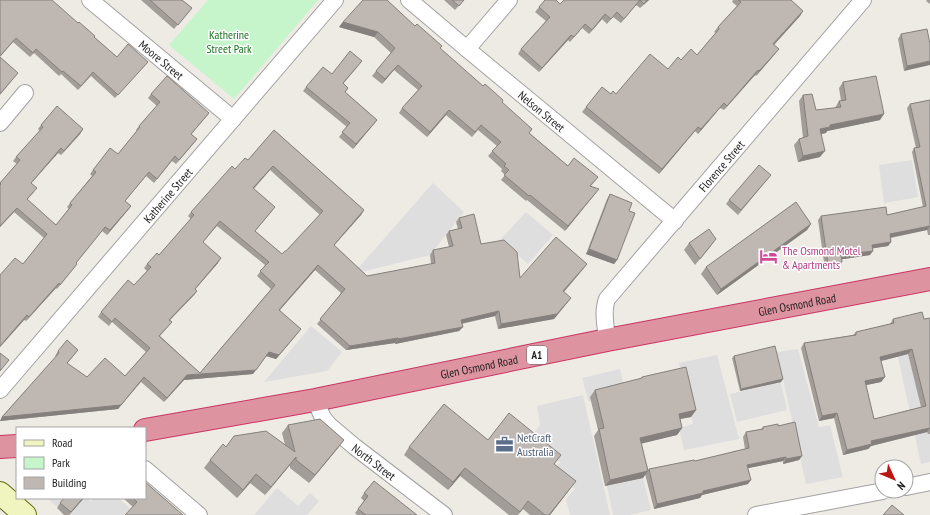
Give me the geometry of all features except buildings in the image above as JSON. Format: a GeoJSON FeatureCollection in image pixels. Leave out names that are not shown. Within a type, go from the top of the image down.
{"type":"FeatureCollection","features":[{"type":"Feature","properties":{"kind":"highway","name":"Glen Osmond Road"},"geometry":{"type":"LineString","coordinates":[[146,430],[315,400],[607,340],[930,279]]}},
{"type":"Feature","properties":{"kind":"highway"},"geometry":{"type":"LineString","coordinates":[[0,447],[16,446]]}},
{"type":"Feature","properties":{"kind":"street","name":"Moore Street"},"geometry":{"type":"LineString","coordinates":[[90,0],[233,118]]}},
{"type":"Feature","properties":{"kind":"street","name":"Katherine Street"},"geometry":{"type":"LineString","coordinates":[[0,390],[335,0]]}},
{"type":"Feature","properties":{"kind":"street","name":"Nelson Street"},"geometry":{"type":"LineString","coordinates":[[409,0],[675,221]]}},
{"type":"Feature","properties":{"kind":"street"},"geometry":{"type":"LineString","coordinates":[[467,49],[509,0]]}},
{"type":"Feature","properties":{"kind":"street","name":"Florence Street"},"geometry":{"type":"LineString","coordinates":[[607,340],[604,314],[606,299],[675,221],[863,0]]}},
{"type":"Feature","properties":{"kind":"street"},"geometry":{"type":"LineString","coordinates":[[0,123],[25,93]]}},
{"type":"Feature","properties":{"kind":"street","name":"North Street"},"geometry":{"type":"LineString","coordinates":[[315,400],[323,418],[328,425],[444,515]]}},
{"type":"Feature","properties":{"kind":"street"},"geometry":{"type":"LineString","coordinates":[[146,470],[199,515]]}},
{"type":"Feature","properties":{"kind":"street"},"geometry":{"type":"LineString","coordinates":[[914,485],[930,482]]}},
{"type":"Feature","properties":{"kind":"street"},"geometry":{"type":"LineString","coordinates":[[0,493],[25,515]]}},
{"type":"Feature","properties":{"kind":"street"},"geometry":{"type":"LineString","coordinates":[[756,515],[874,493]]}},
{"type":"Feature","properties":{"kind":"green space","name":"Katherine Street Park"},"geometry":{"type":"Polygon","coordinates":[[[208,0],[318,0],[234,99],[169,45],[208,0]]]}},
{"type":"Feature","properties":{"kind":"shaded area"},"geometry":{"type":"Polygon","coordinates":[[[912,160],[918,197],[884,203],[879,165],[912,160]]]}},
{"type":"Feature","properties":{"kind":"shaded area"},"geometry":{"type":"Polygon","coordinates":[[[433,183],[464,212],[430,255],[353,274],[433,183]]]}},
{"type":"Feature","properties":{"kind":"shaded area"},"geometry":{"type":"Polygon","coordinates":[[[526,212],[553,235],[528,264],[500,240],[526,212]]]}},
{"type":"Feature","properties":{"kind":"shaded area"},"geometry":{"type":"Polygon","coordinates":[[[311,326],[342,352],[327,371],[264,382],[311,326]]]}},
{"type":"Feature","properties":{"kind":"shaded area"},"geometry":{"type":"Polygon","coordinates":[[[798,349],[819,427],[830,425],[843,477],[806,484],[777,352],[798,349]]]}},
{"type":"Feature","properties":{"kind":"shaded area"},"geometry":{"type":"Polygon","coordinates":[[[908,354],[928,434],[930,434],[930,462],[921,464],[898,357],[908,354]]]}},
{"type":"Feature","properties":{"kind":"shaded area"},"geometry":{"type":"Polygon","coordinates":[[[717,355],[739,439],[684,450],[679,428],[693,424],[679,363],[717,355]]]}},
{"type":"Feature","properties":{"kind":"shaded area"},"geometry":{"type":"Polygon","coordinates":[[[620,369],[625,392],[589,402],[582,378],[620,369]]]}},
{"type":"Feature","properties":{"kind":"shaded area"},"geometry":{"type":"Polygon","coordinates":[[[781,382],[787,410],[737,422],[730,394],[781,382]]]}},
{"type":"Feature","properties":{"kind":"shaded area"},"geometry":{"type":"Polygon","coordinates":[[[583,395],[610,515],[570,515],[566,499],[575,489],[553,471],[560,462],[530,438],[540,425],[537,406],[583,395]]]}},
{"type":"Feature","properties":{"kind":"shaded area"},"geometry":{"type":"Polygon","coordinates":[[[643,478],[651,510],[630,515],[613,515],[607,486],[643,478]]]}},
{"type":"Feature","properties":{"kind":"shaded area"},"geometry":{"type":"Polygon","coordinates":[[[277,488],[298,506],[310,493],[319,501],[307,515],[254,515],[277,488]]]}},
{"type":"Feature","properties":{"kind":"shaded area"},"geometry":{"type":"Polygon","coordinates":[[[48,499],[88,499],[91,502],[93,499],[119,499],[130,508],[124,515],[67,515],[48,499]]]}},
{"type":"Feature","properties":{"kind":"place","name":"The Osmond Motel & Apartments"},"geometry":{"type":"Point","coordinates":[769,257]}},
{"type":"Feature","properties":{"kind":"place","name":"NetCraft Australia"},"geometry":{"type":"Point","coordinates":[504,444]}}]}
